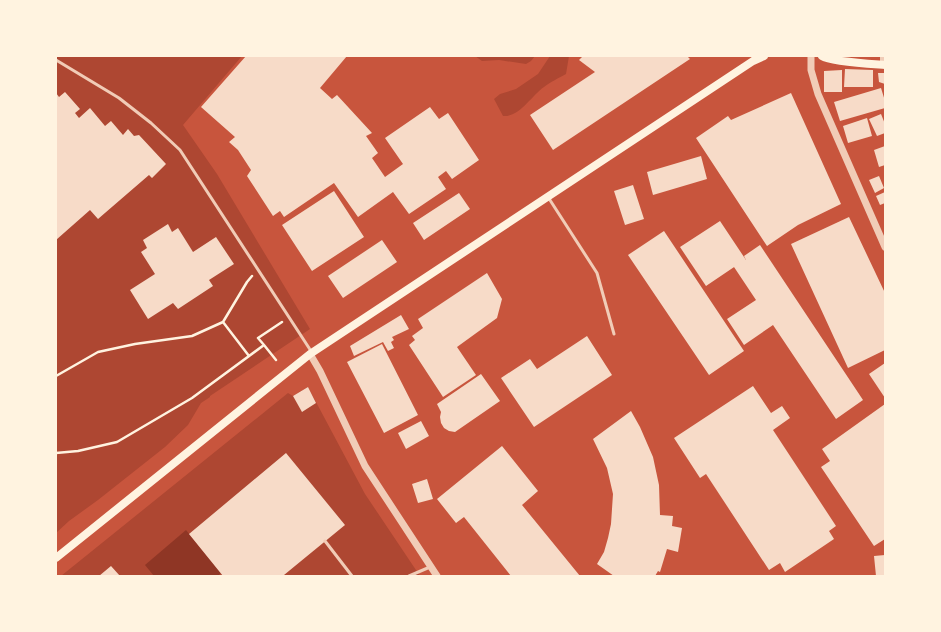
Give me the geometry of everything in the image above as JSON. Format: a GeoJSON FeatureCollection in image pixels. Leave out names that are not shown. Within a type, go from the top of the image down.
{"type":"FeatureCollection","features":[{"type":"Feature","properties":{"kind":"main road"},"geometry":{"type":"LineString","coordinates":[[56,558],[311,353],[547,196],[753,61],[764,56]]}},
{"type":"Feature","properties":{"kind":"main road"},"geometry":{"type":"LineString","coordinates":[[822,56],[836,60],[884,65]]}},
{"type":"Feature","properties":{"kind":"street"},"geometry":{"type":"LineString","coordinates":[[810,56],[811,70],[818,94],[885,247]]}},
{"type":"Feature","properties":{"kind":"street"},"geometry":{"type":"LineString","coordinates":[[882,56],[884,65]]}},
{"type":"Feature","properties":{"kind":"street"},"geometry":{"type":"LineString","coordinates":[[311,353],[365,466],[436,576]]}},
{"type":"Feature","properties":{"kind":"lane"},"geometry":{"type":"LineString","coordinates":[[56,60],[118,98],[151,123],[180,150],[311,353]]}},
{"type":"Feature","properties":{"kind":"lane"},"geometry":{"type":"LineString","coordinates":[[547,196],[597,272],[614,334]]}},
{"type":"Feature","properties":{"kind":"lane"},"geometry":{"type":"LineString","coordinates":[[325,541],[352,576]]}},
{"type":"Feature","properties":{"kind":"lane"},"geometry":{"type":"LineString","coordinates":[[409,576],[430,567]]}},
{"type":"Feature","properties":{"kind":"path"},"geometry":{"type":"LineString","coordinates":[[56,376],[98,352],[135,344],[192,336],[224,322],[247,282],[258,270]]}},
{"type":"Feature","properties":{"kind":"path"},"geometry":{"type":"LineString","coordinates":[[276,360],[258,338],[289,317]]}},
{"type":"Feature","properties":{"kind":"path"},"geometry":{"type":"LineString","coordinates":[[224,322],[249,356]]}},
{"type":"Feature","properties":{"kind":"path"},"geometry":{"type":"LineString","coordinates":[[56,453],[78,452],[117,442],[192,398],[264,345]]}},
{"type":"Feature","properties":{"kind":"shaded area"},"geometry":{"type":"Polygon","coordinates":[[[56,56],[242,56],[183,125],[217,174],[310,329],[201,403],[188,425],[165,447],[69,521],[56,533],[56,56]]]}},
{"type":"Feature","properties":{"kind":"shaded area"},"geometry":{"type":"Polygon","coordinates":[[[475,56],[535,56],[526,64],[499,60],[482,61],[475,56]]]}},
{"type":"Feature","properties":{"kind":"shaded area"},"geometry":{"type":"Polygon","coordinates":[[[550,56],[569,56],[566,74],[546,85],[520,110],[503,116],[494,99],[500,94],[516,89],[538,74],[550,56]]]}},
{"type":"Feature","properties":{"kind":"shaded area"},"geometry":{"type":"Polygon","coordinates":[[[308,387],[365,494],[420,576],[61,576],[288,393],[293,396],[308,387]]]}},
{"type":"Feature","properties":{"kind":"shaded area"},"geometry":{"type":"Polygon","coordinates":[[[186,530],[221,573],[218,576],[154,576],[145,565],[186,530]]]}},
{"type":"Feature","properties":{"kind":"building"},"geometry":{"type":"Polygon","coordinates":[[[246,56],[347,56],[320,88],[332,99],[337,95],[372,133],[366,136],[378,153],[372,158],[385,177],[403,164],[385,138],[430,107],[439,119],[448,113],[479,160],[452,179],[446,171],[438,177],[446,189],[409,214],[393,192],[358,217],[334,183],[284,217],[280,211],[273,216],[247,176],[251,170],[238,150],[229,142],[235,137],[201,107],[246,56]]]}},
{"type":"Feature","properties":{"kind":"building"},"geometry":{"type":"Polygon","coordinates":[[[583,56],[687,56],[690,59],[553,150],[530,115],[595,72],[579,60],[583,56]]]}},
{"type":"Feature","properties":{"kind":"building"},"geometry":{"type":"Polygon","coordinates":[[[845,69],[873,70],[873,87],[844,87],[845,69]]]}},
{"type":"Feature","properties":{"kind":"building"},"geometry":{"type":"Polygon","coordinates":[[[842,70],[842,92],[824,92],[824,71],[842,70]]]}},
{"type":"Feature","properties":{"kind":"building"},"geometry":{"type":"Polygon","coordinates":[[[878,73],[885,73],[885,84],[879,82],[878,73]]]}},
{"type":"Feature","properties":{"kind":"building"},"geometry":{"type":"Polygon","coordinates":[[[881,88],[885,101],[885,108],[840,121],[834,102],[881,88]]]}},
{"type":"Feature","properties":{"kind":"building"},"geometry":{"type":"Polygon","coordinates":[[[65,92],[80,109],[75,113],[79,118],[90,108],[105,126],[111,121],[123,135],[128,129],[134,136],[139,135],[166,164],[152,178],[149,175],[98,219],[90,210],[56,240],[56,93],[59,97],[65,92]]]}},
{"type":"Feature","properties":{"kind":"building"},"geometry":{"type":"Polygon","coordinates":[[[791,93],[841,204],[798,225],[767,246],[696,138],[728,116],[731,120],[791,93]]]}},
{"type":"Feature","properties":{"kind":"building"},"geometry":{"type":"Polygon","coordinates":[[[881,114],[885,124],[885,133],[877,136],[869,119],[881,114]]]}},
{"type":"Feature","properties":{"kind":"building"},"geometry":{"type":"Polygon","coordinates":[[[867,118],[872,136],[848,143],[843,126],[867,118]]]}},
{"type":"Feature","properties":{"kind":"building"},"geometry":{"type":"Polygon","coordinates":[[[885,146],[885,165],[879,167],[874,150],[885,146]]]}},
{"type":"Feature","properties":{"kind":"building"},"geometry":{"type":"Polygon","coordinates":[[[701,156],[707,179],[653,195],[647,172],[701,156]]]}},
{"type":"Feature","properties":{"kind":"building"},"geometry":{"type":"Polygon","coordinates":[[[879,176],[884,188],[875,193],[869,180],[879,176]]]}},
{"type":"Feature","properties":{"kind":"building"},"geometry":{"type":"Polygon","coordinates":[[[633,185],[644,219],[625,225],[614,191],[633,185]]]}},
{"type":"Feature","properties":{"kind":"building"},"geometry":{"type":"Polygon","coordinates":[[[334,191],[364,237],[312,271],[282,225],[334,191]]]}},
{"type":"Feature","properties":{"kind":"building"},"geometry":{"type":"Polygon","coordinates":[[[885,192],[885,203],[880,205],[876,196],[885,192]]]}},
{"type":"Feature","properties":{"kind":"building"},"geometry":{"type":"Polygon","coordinates":[[[459,193],[470,209],[424,240],[413,223],[459,193]]]}},
{"type":"Feature","properties":{"kind":"building"},"geometry":{"type":"Polygon","coordinates":[[[849,217],[885,293],[885,350],[848,368],[791,244],[849,217]]]}},
{"type":"Feature","properties":{"kind":"building"},"geometry":{"type":"Polygon","coordinates":[[[720,221],[746,260],[744,256],[760,245],[863,400],[836,419],[773,325],[744,345],[727,319],[756,300],[734,267],[706,286],[680,247],[720,221]]]}},
{"type":"Feature","properties":{"kind":"building"},"geometry":{"type":"Polygon","coordinates":[[[168,224],[172,232],[178,228],[193,252],[216,237],[234,264],[209,280],[213,286],[178,309],[173,303],[148,319],[130,290],[155,274],[141,252],[147,248],[143,240],[168,224]]]}},
{"type":"Feature","properties":{"kind":"building"},"geometry":{"type":"Polygon","coordinates":[[[664,231],[744,351],[709,375],[628,255],[664,231]]]}},
{"type":"Feature","properties":{"kind":"building"},"geometry":{"type":"Polygon","coordinates":[[[382,240],[397,262],[343,298],[328,276],[382,240]]]}},
{"type":"Feature","properties":{"kind":"building"},"geometry":{"type":"Polygon","coordinates":[[[487,273],[502,299],[497,318],[457,347],[476,375],[443,397],[409,345],[415,340],[412,336],[423,328],[418,319],[487,273]]]}},
{"type":"Feature","properties":{"kind":"building"},"geometry":{"type":"Polygon","coordinates":[[[401,315],[409,329],[392,337],[394,340],[391,342],[394,348],[388,351],[383,342],[354,356],[350,346],[401,315]]]}},
{"type":"Feature","properties":{"kind":"building"},"geometry":{"type":"Polygon","coordinates":[[[587,336],[612,375],[534,427],[501,378],[530,359],[537,369],[587,336]]]}},
{"type":"Feature","properties":{"kind":"building"},"geometry":{"type":"Polygon","coordinates":[[[382,344],[418,415],[384,433],[347,362],[382,344]]]}},
{"type":"Feature","properties":{"kind":"building"},"geometry":{"type":"Polygon","coordinates":[[[885,363],[885,398],[869,374],[885,363]]]}},
{"type":"Feature","properties":{"kind":"building"},"geometry":{"type":"Polygon","coordinates":[[[481,374],[500,401],[455,432],[444,428],[441,423],[441,412],[437,404],[481,374]]]}},
{"type":"Feature","properties":{"kind":"building"},"geometry":{"type":"Polygon","coordinates":[[[753,386],[771,413],[782,406],[790,418],[773,430],[836,526],[829,531],[834,539],[785,572],[780,563],[769,570],[706,474],[700,478],[674,438],[753,386]]]}},
{"type":"Feature","properties":{"kind":"building"},"geometry":{"type":"Polygon","coordinates":[[[308,387],[316,403],[302,412],[293,396],[308,387]]]}},
{"type":"Feature","properties":{"kind":"building"},"geometry":{"type":"Polygon","coordinates":[[[885,404],[885,539],[874,546],[821,467],[830,461],[822,449],[885,404]]]}},
{"type":"Feature","properties":{"kind":"building"},"geometry":{"type":"Polygon","coordinates":[[[631,411],[640,427],[653,457],[659,485],[660,515],[673,516],[672,526],[682,528],[678,552],[667,549],[660,572],[658,571],[655,576],[614,576],[597,564],[604,552],[608,538],[611,524],[613,494],[607,468],[593,439],[631,411]]]}},
{"type":"Feature","properties":{"kind":"building"},"geometry":{"type":"Polygon","coordinates":[[[421,421],[429,436],[406,449],[398,433],[421,421]]]}},
{"type":"Feature","properties":{"kind":"building"},"geometry":{"type":"Polygon","coordinates":[[[502,446],[538,491],[522,505],[580,576],[511,576],[464,517],[456,523],[437,499],[502,446]]]}},
{"type":"Feature","properties":{"kind":"building"},"geometry":{"type":"Polygon","coordinates":[[[286,453],[345,525],[284,575],[285,576],[223,576],[189,534],[286,453]]]}},
{"type":"Feature","properties":{"kind":"building"},"geometry":{"type":"Polygon","coordinates":[[[427,479],[433,499],[418,503],[412,484],[427,479]]]}},
{"type":"Feature","properties":{"kind":"building"},"geometry":{"type":"Polygon","coordinates":[[[885,555],[885,576],[876,576],[874,556],[885,555]]]}},
{"type":"Feature","properties":{"kind":"building"},"geometry":{"type":"Polygon","coordinates":[[[111,566],[120,576],[99,576],[111,566]]]}}]}
